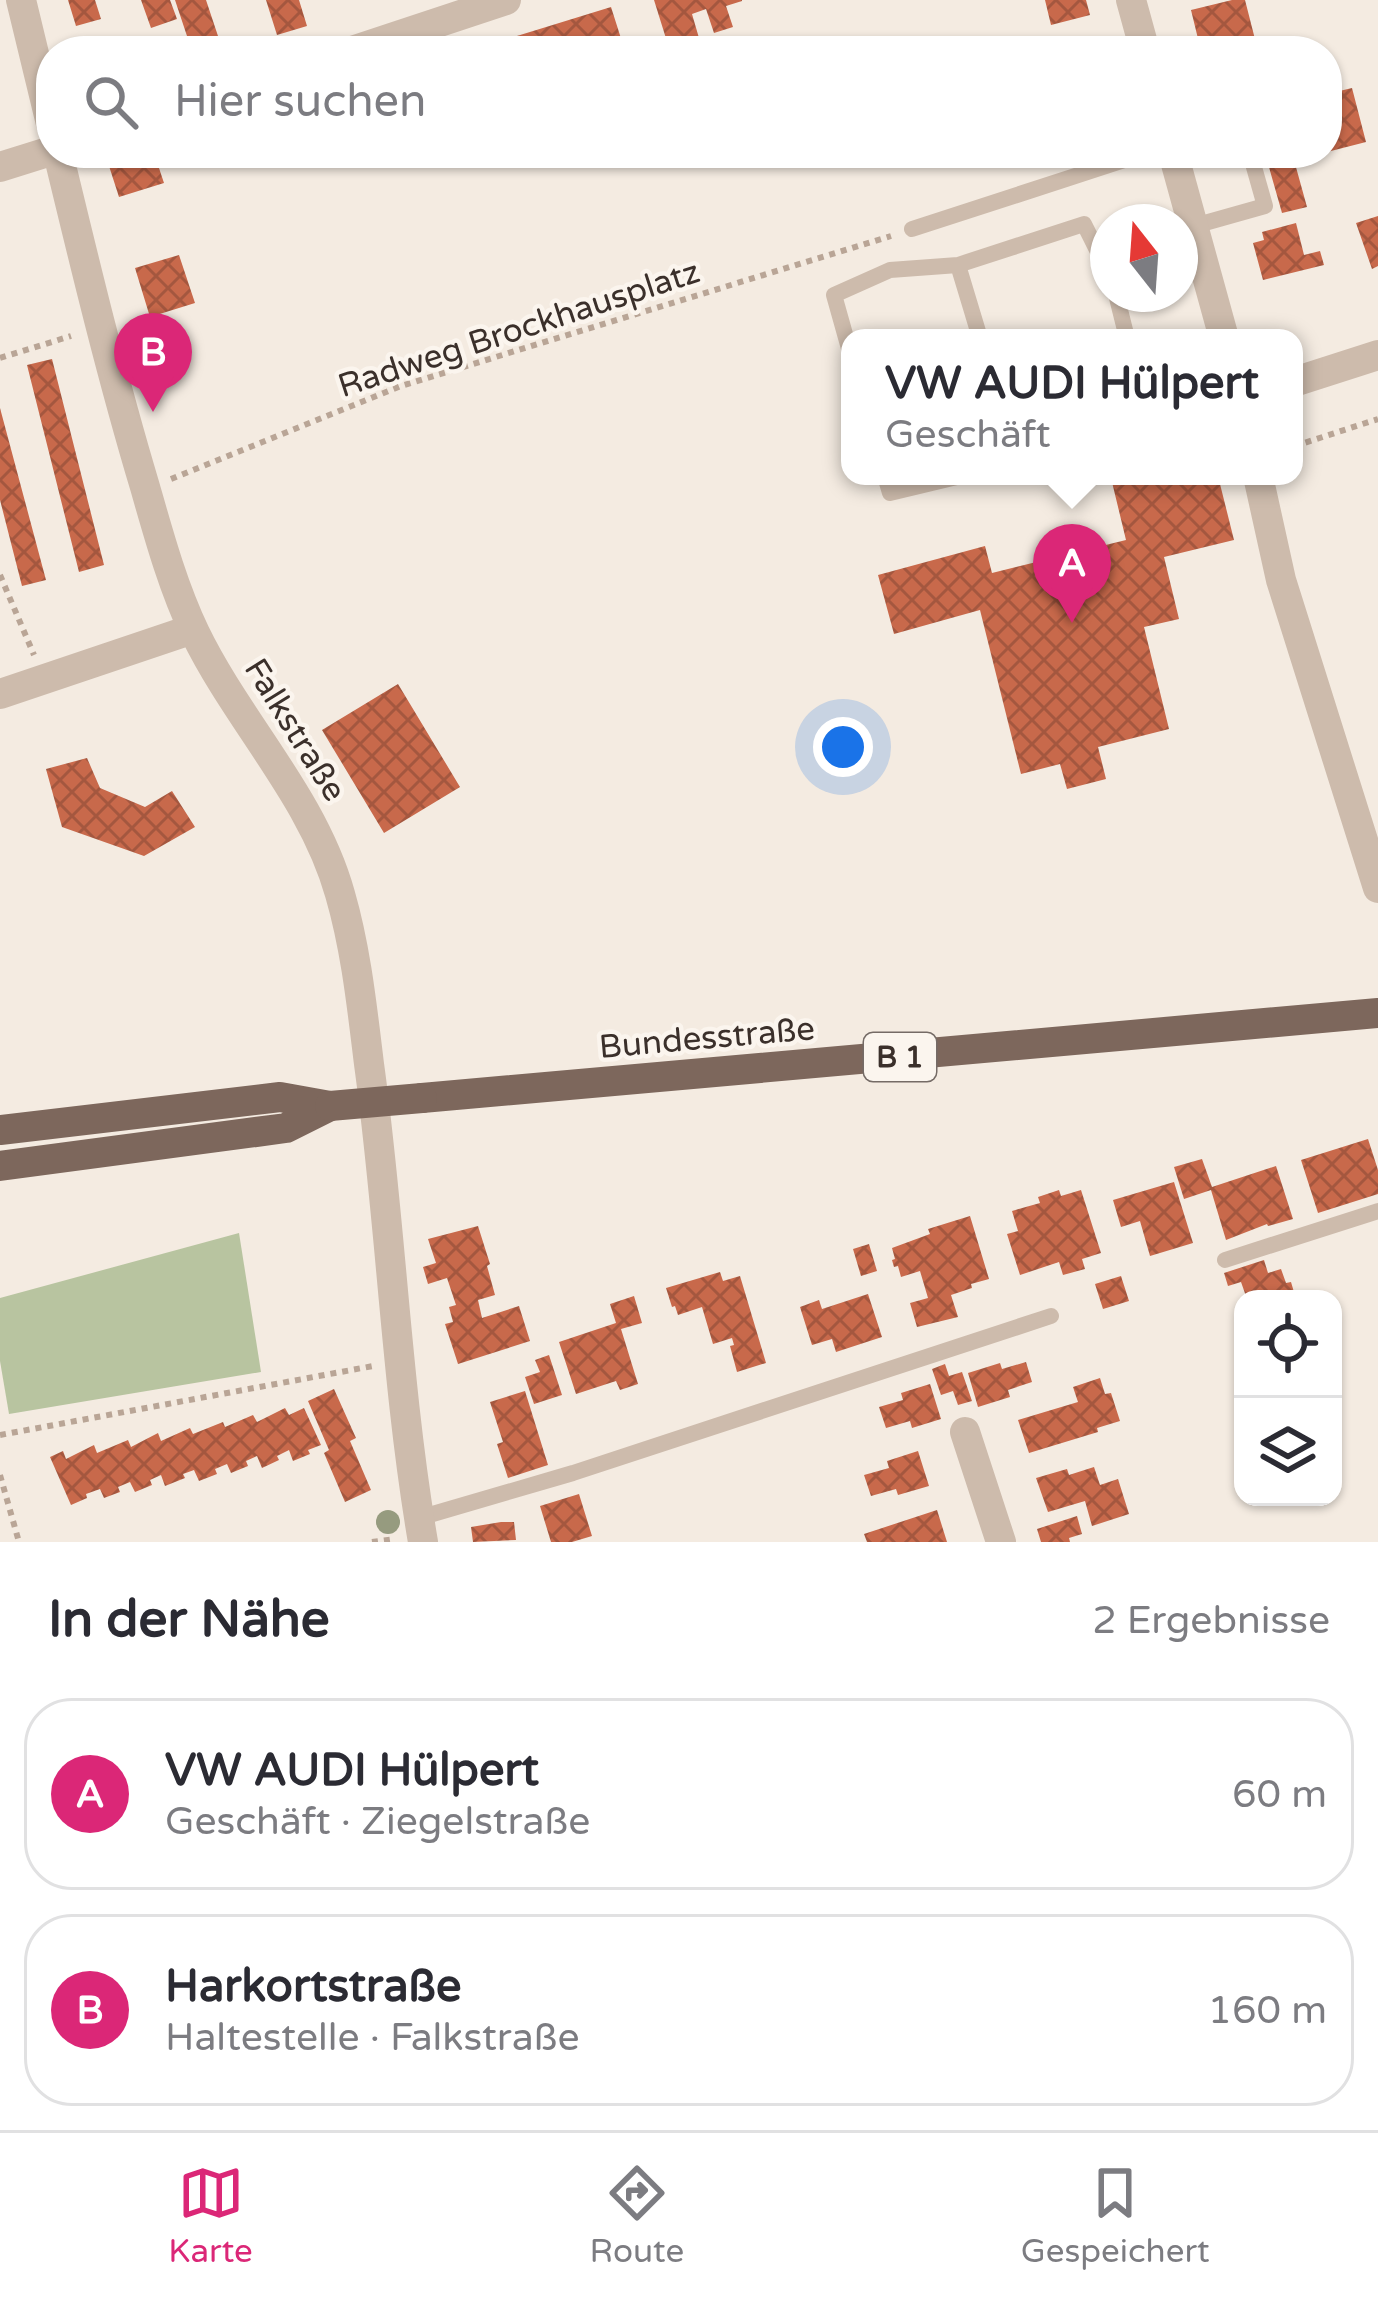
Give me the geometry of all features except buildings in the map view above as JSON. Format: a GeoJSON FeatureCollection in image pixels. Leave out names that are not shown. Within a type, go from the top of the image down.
{"type":"FeatureCollection","features":[{"type":"Feature","properties":{"kind":"main road","name":"Bundesstraße"},"geometry":{"type":"LineString","coordinates":[[330,1106],[1378,1013]]}},
{"type":"Feature","properties":{"kind":"main road","name":"B 1"},"geometry":{"type":"LineString","coordinates":[[0,1130],[280,1097],[330,1106]]}},
{"type":"Feature","properties":{"kind":"main road","name":"B 1"},"geometry":{"type":"LineString","coordinates":[[0,1166],[286,1128],[330,1106]]}},
{"type":"Feature","properties":{"kind":"street"},"geometry":{"type":"LineString","coordinates":[[21,0],[36,62]]}},
{"type":"Feature","properties":{"kind":"street"},"geometry":{"type":"LineString","coordinates":[[397,36],[506,0]]}},
{"type":"Feature","properties":{"kind":"street"},"geometry":{"type":"LineString","coordinates":[[1132,0],[1141,36]]}},
{"type":"Feature","properties":{"kind":"street"},"geometry":{"type":"LineString","coordinates":[[0,167],[36,157]]}},
{"type":"Feature","properties":{"kind":"street","name":"Falkstraße"},"geometry":{"type":"LineString","coordinates":[[58,168],[157,532],[193,628],[219,678],[302,804],[340,891],[360,989],[385,1176],[400,1360],[421,1530]]}},
{"type":"Feature","properties":{"kind":"street"},"geometry":{"type":"LineString","coordinates":[[1177,168],[1187,204]]}},
{"type":"Feature","properties":{"kind":"street"},"geometry":{"type":"LineString","coordinates":[[1198,244],[1222,329]]}},
{"type":"Feature","properties":{"kind":"street"},"geometry":{"type":"LineString","coordinates":[[1303,379],[1378,355]]}},
{"type":"Feature","properties":{"kind":"street"},"geometry":{"type":"LineString","coordinates":[[1260,485],[1281,580],[1378,888]]}},
{"type":"Feature","properties":{"kind":"street"},"geometry":{"type":"LineString","coordinates":[[0,694],[193,628]]}},
{"type":"Feature","properties":{"kind":"street"},"geometry":{"type":"LineString","coordinates":[[965,1432],[1000,1542]]}},
{"type":"Feature","properties":{"kind":"lane"},"geometry":{"type":"LineString","coordinates":[[912,230],[1100,168]]}},
{"type":"Feature","properties":{"kind":"lane"},"geometry":{"type":"LineString","coordinates":[[1198,225],[1265,206],[1254,168]]}},
{"type":"Feature","properties":{"kind":"lane"},"geometry":{"type":"LineString","coordinates":[[844,329],[834,295],[890,270],[958,265],[1084,224],[1090,236]]}},
{"type":"Feature","properties":{"kind":"lane"},"geometry":{"type":"LineString","coordinates":[[958,265],[977,329]]}},
{"type":"Feature","properties":{"kind":"lane"},"geometry":{"type":"LineString","coordinates":[[888,485],[890,493],[923,485]]}},
{"type":"Feature","properties":{"kind":"lane"},"geometry":{"type":"LineString","coordinates":[[1225,1260],[1378,1211]]}},
{"type":"Feature","properties":{"kind":"lane","name":"Falkstraße"},"geometry":{"type":"LineString","coordinates":[[421,1530],[573,1473],[1051,1316]]}},
{"type":"Feature","properties":{"kind":"path","name":"Radweg Brockhausplatz"},"geometry":{"type":"LineString","coordinates":[[146,490],[400,386],[912,230]]}},
{"type":"Feature","properties":{"kind":"path"},"geometry":{"type":"LineString","coordinates":[[0,358],[100,327]]}},
{"type":"Feature","properties":{"kind":"path"},"geometry":{"type":"LineString","coordinates":[[1303,443],[1378,419]]}},
{"type":"Feature","properties":{"kind":"path"},"geometry":{"type":"LineString","coordinates":[[0,575],[44,680]]}},
{"type":"Feature","properties":{"kind":"path"},"geometry":{"type":"LineString","coordinates":[[0,1436],[400,1360]]}},
{"type":"Feature","properties":{"kind":"path"},"geometry":{"type":"LineString","coordinates":[[0,1475],[19,1542]]}},
{"type":"Feature","properties":{"kind":"green space"},"geometry":{"type":"Polygon","coordinates":[[[239,1233],[261,1372],[9,1414],[0,1361],[0,1298],[239,1233]]]}},
{"type":"Feature","properties":{"kind":"place","name":"Harkortstraße"},"geometry":{"type":"Point","coordinates":[153,412]}},
{"type":"Feature","properties":{"kind":"place","name":"VW AUDI Hülpert"},"geometry":{"type":"Point","coordinates":[1072,623]}}]}
